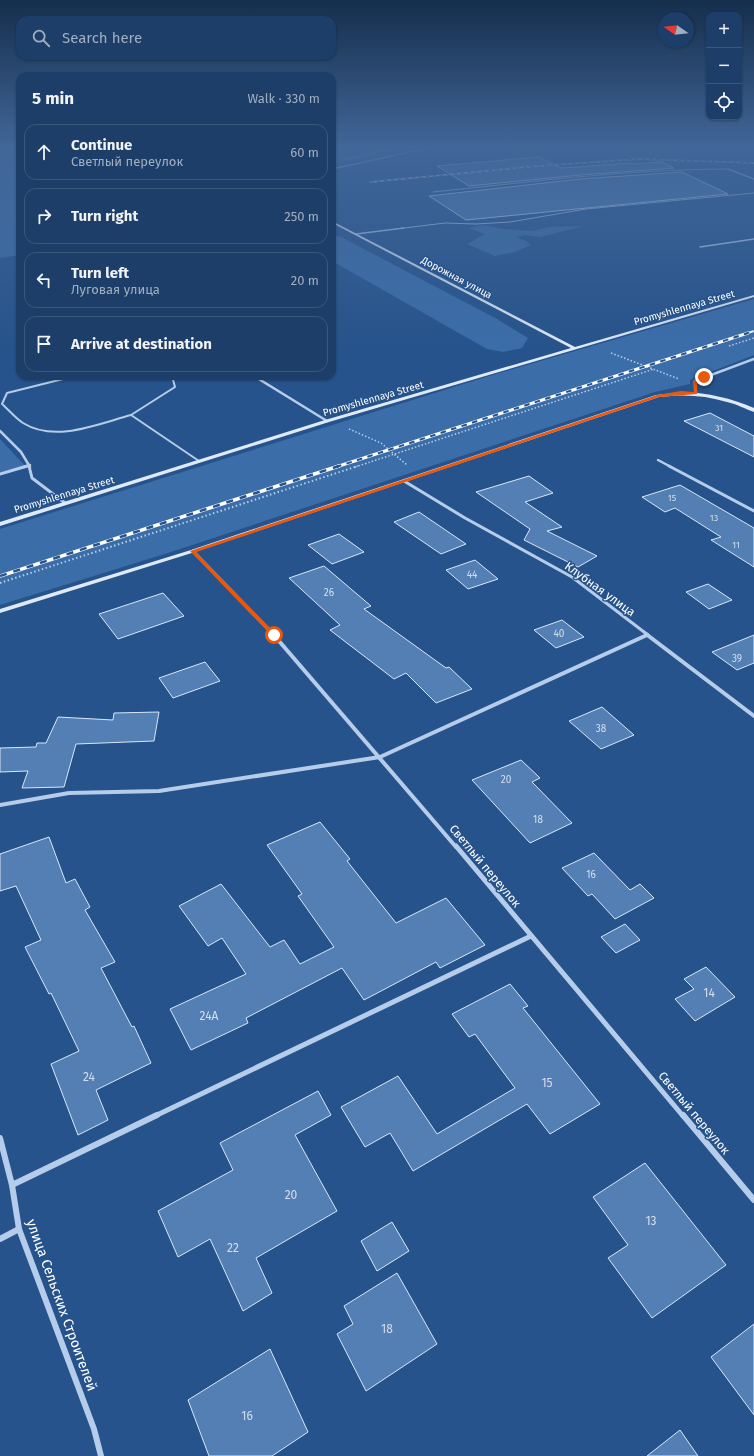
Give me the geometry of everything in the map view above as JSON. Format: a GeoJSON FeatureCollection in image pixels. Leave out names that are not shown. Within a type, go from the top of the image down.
{"type":"FeatureCollection","features":[{"type":"Feature","properties":{"kind":"street","name":"Дорожная улица"},"geometry":{"type":"LineString","coordinates":[[336,224],[574,348]]}},
{"type":"Feature","properties":{"kind":"street","name":"Promyshlennaya Street"},"geometry":{"type":"LineString","coordinates":[[0,524],[328,421],[754,296]]}},
{"type":"Feature","properties":{"kind":"street"},"geometry":{"type":"LineString","coordinates":[[696,393],[695,381],[754,359]]}},
{"type":"Feature","properties":{"kind":"street"},"geometry":{"type":"LineString","coordinates":[[261,380],[328,421]]}},
{"type":"Feature","properties":{"kind":"street"},"geometry":{"type":"LineString","coordinates":[[0,612],[193,551],[658,396],[675,393],[696,393],[734,401],[754,410]]}},
{"type":"Feature","properties":{"kind":"street"},"geometry":{"type":"LineString","coordinates":[[0,431],[29,460],[32,478],[65,503]]}},
{"type":"Feature","properties":{"kind":"street"},"geometry":{"type":"LineString","coordinates":[[658,460],[754,511]]}},
{"type":"Feature","properties":{"kind":"street"},"geometry":{"type":"LineString","coordinates":[[0,474],[30,465]]}},
{"type":"Feature","properties":{"kind":"street","name":"Клубная улица"},"geometry":{"type":"LineString","coordinates":[[404,481],[465,518],[572,577],[754,716]]}},
{"type":"Feature","properties":{"kind":"street","name":"Светлый переулок"},"geometry":{"type":"LineString","coordinates":[[193,551],[274,635],[380,757],[754,1200]]}},
{"type":"Feature","properties":{"kind":"street"},"geometry":{"type":"LineString","coordinates":[[0,805],[69,793],[159,791],[380,757],[647,635]]}},
{"type":"Feature","properties":{"kind":"street"},"geometry":{"type":"LineString","coordinates":[[12,1185],[531,936]]}},
{"type":"Feature","properties":{"kind":"street","name":"улица Сельских Строителей"},"geometry":{"type":"LineString","coordinates":[[0,1138],[12,1185],[19,1229],[94,1429],[101,1456]]}},
{"type":"Feature","properties":{"kind":"street"},"geometry":{"type":"LineString","coordinates":[[0,1239],[19,1229]]}},
{"type":"Feature","properties":{"kind":"lane"},"geometry":{"type":"LineString","coordinates":[[356,234],[439,224],[510,222],[561,214]]}},
{"type":"Feature","properties":{"kind":"lane"},"geometry":{"type":"LineString","coordinates":[[700,247],[754,239]]}},
{"type":"Feature","properties":{"kind":"lane"},"geometry":{"type":"LineString","coordinates":[[59,380],[7,393],[2,404],[23,422],[44,431],[69,432],[131,415],[175,387],[173,380]]}},
{"type":"Feature","properties":{"kind":"lane"},"geometry":{"type":"LineString","coordinates":[[131,415],[199,461]]}},
{"type":"Feature","properties":{"kind":"path"},"geometry":{"type":"LineString","coordinates":[[729,346],[754,338]]}},
{"type":"Feature","properties":{"kind":"path"},"geometry":{"type":"LineString","coordinates":[[589,344],[685,382],[696,393]]}},
{"type":"Feature","properties":{"kind":"path"},"geometry":{"type":"LineString","coordinates":[[0,583],[654,369]]}},
{"type":"Feature","properties":{"kind":"path"},"geometry":{"type":"LineString","coordinates":[[328,421],[381,443],[420,475]]}},
{"type":"Feature","properties":{"kind":"shaded area"},"geometry":{"type":"Polygon","coordinates":[[[0,214],[16,214],[16,256],[0,258],[0,214]]]}},
{"type":"Feature","properties":{"kind":"shaded area"},"geometry":{"type":"Polygon","coordinates":[[[485,225],[503,229],[532,231],[549,227],[584,226],[540,237],[525,235],[516,237],[531,245],[515,252],[495,256],[467,244],[485,234],[470,229],[472,227],[485,225]]]}},
{"type":"Feature","properties":{"kind":"shaded area"},"geometry":{"type":"Polygon","coordinates":[[[336,235],[497,319],[528,338],[522,348],[503,352],[487,349],[336,263],[336,235]]]}},
{"type":"Feature","properties":{"kind":"shaded area"},"geometry":{"type":"Polygon","coordinates":[[[754,299],[754,355],[690,380],[690,384],[655,392],[168,553],[0,605],[0,529],[486,377],[754,299]]]}},
{"type":"Feature","properties":{"kind":"shaded area"},"geometry":{"type":"Polygon","coordinates":[[[0,439],[27,468],[0,475],[0,439]]]}},
{"type":"Feature","properties":{"kind":"building"},"geometry":{"type":"Polygon","coordinates":[[[457,214],[527,214],[466,220],[457,214]]]}},
{"type":"Feature","properties":{"kind":"building"},"geometry":{"type":"Polygon","coordinates":[[[710,413],[754,436],[754,457],[684,421],[710,413]]]}},
{"type":"Feature","properties":{"kind":"building"},"geometry":{"type":"Polygon","coordinates":[[[529,476],[553,493],[525,502],[562,527],[547,531],[597,556],[578,567],[524,540],[530,529],[476,492],[529,476]]]}},
{"type":"Feature","properties":{"kind":"building"},"geometry":{"type":"Polygon","coordinates":[[[680,485],[754,528],[754,567],[711,540],[721,537],[675,508],[665,512],[642,497],[680,485]]]}},
{"type":"Feature","properties":{"kind":"building"},"geometry":{"type":"Polygon","coordinates":[[[419,512],[466,544],[441,554],[394,522],[419,512]]]}},
{"type":"Feature","properties":{"kind":"building"},"geometry":{"type":"Polygon","coordinates":[[[339,534],[364,552],[332,564],[308,545],[339,534]]]}},
{"type":"Feature","properties":{"kind":"building"},"geometry":{"type":"Polygon","coordinates":[[[475,560],[498,579],[468,589],[446,570],[475,560]]]}},
{"type":"Feature","properties":{"kind":"building"},"geometry":{"type":"Polygon","coordinates":[[[324,566],[371,606],[364,609],[446,668],[449,667],[472,689],[436,703],[406,673],[394,679],[330,630],[340,625],[289,578],[324,566]]]}},
{"type":"Feature","properties":{"kind":"building"},"geometry":{"type":"Polygon","coordinates":[[[708,584],[732,600],[709,609],[686,592],[708,584]]]}},
{"type":"Feature","properties":{"kind":"building"},"geometry":{"type":"Polygon","coordinates":[[[163,593],[184,616],[118,639],[99,614],[163,593]]]}},
{"type":"Feature","properties":{"kind":"building"},"geometry":{"type":"Polygon","coordinates":[[[562,620],[584,637],[556,648],[534,630],[562,620]]]}},
{"type":"Feature","properties":{"kind":"building"},"geometry":{"type":"Polygon","coordinates":[[[754,635],[754,663],[737,670],[712,652],[754,635]]]}},
{"type":"Feature","properties":{"kind":"building"},"geometry":{"type":"Polygon","coordinates":[[[205,662],[220,681],[173,698],[159,678],[205,662]]]}},
{"type":"Feature","properties":{"kind":"building"},"geometry":{"type":"Polygon","coordinates":[[[602,707],[634,735],[601,749],[569,721],[602,707]]]}},
{"type":"Feature","properties":{"kind":"building"},"geometry":{"type":"Polygon","coordinates":[[[159,712],[154,741],[76,744],[64,787],[22,788],[28,771],[0,772],[0,748],[36,747],[37,743],[46,743],[58,717],[113,720],[114,713],[159,712]]]}},
{"type":"Feature","properties":{"kind":"building"},"geometry":{"type":"Polygon","coordinates":[[[521,760],[540,778],[532,782],[572,823],[530,843],[472,780],[521,760]]]}},
{"type":"Feature","properties":{"kind":"building"},"geometry":{"type":"Polygon","coordinates":[[[320,822],[350,859],[347,861],[396,923],[446,898],[485,945],[440,968],[436,962],[364,1000],[342,968],[246,1018],[248,1023],[191,1050],[170,1009],[246,974],[222,938],[208,946],[179,906],[221,884],[270,947],[284,940],[300,964],[334,947],[298,896],[302,894],[267,845],[320,822]]]}},
{"type":"Feature","properties":{"kind":"building"},"geometry":{"type":"Polygon","coordinates":[[[49,837],[66,883],[75,879],[90,907],[85,910],[115,962],[101,968],[132,1027],[134,1026],[151,1063],[96,1090],[108,1120],[78,1135],[51,1064],[79,1051],[51,993],[49,994],[25,947],[41,940],[16,886],[0,891],[0,854],[49,837]]]}},
{"type":"Feature","properties":{"kind":"building"},"geometry":{"type":"Polygon","coordinates":[[[594,853],[630,890],[640,884],[654,898],[615,919],[592,894],[588,896],[562,868],[594,853]]]}},
{"type":"Feature","properties":{"kind":"building"},"geometry":{"type":"Polygon","coordinates":[[[625,924],[640,940],[616,953],[601,937],[625,924]]]}},
{"type":"Feature","properties":{"kind":"building"},"geometry":{"type":"Polygon","coordinates":[[[706,967],[735,997],[695,1021],[675,999],[694,989],[684,979],[706,967]]]}},
{"type":"Feature","properties":{"kind":"building"},"geometry":{"type":"Polygon","coordinates":[[[510,984],[528,1006],[523,1008],[600,1104],[550,1134],[527,1104],[413,1171],[390,1133],[365,1147],[341,1107],[398,1076],[437,1134],[515,1088],[475,1034],[469,1037],[452,1014],[510,984]]]}},
{"type":"Feature","properties":{"kind":"building"},"geometry":{"type":"Polygon","coordinates":[[[318,1091],[331,1115],[295,1135],[337,1211],[256,1258],[272,1293],[243,1311],[210,1239],[178,1257],[158,1211],[233,1170],[220,1143],[318,1091]]]}},
{"type":"Feature","properties":{"kind":"building"},"geometry":{"type":"Polygon","coordinates":[[[645,1163],[726,1265],[652,1318],[608,1258],[628,1245],[593,1197],[645,1163]]]}},
{"type":"Feature","properties":{"kind":"building"},"geometry":{"type":"Polygon","coordinates":[[[392,1222],[409,1251],[377,1271],[361,1241],[392,1222]]]}},
{"type":"Feature","properties":{"kind":"building"},"geometry":{"type":"Polygon","coordinates":[[[397,1273],[437,1344],[366,1391],[337,1334],[353,1324],[344,1306],[397,1273]]]}},
{"type":"Feature","properties":{"kind":"building"},"geometry":{"type":"Polygon","coordinates":[[[754,1324],[754,1415],[711,1357],[754,1324]]]}},
{"type":"Feature","properties":{"kind":"building"},"geometry":{"type":"Polygon","coordinates":[[[270,1349],[308,1432],[272,1456],[209,1456],[188,1400],[270,1349]]]}},
{"type":"Feature","properties":{"kind":"building"},"geometry":{"type":"Polygon","coordinates":[[[680,1430],[698,1456],[647,1456],[680,1430]]]}},
{"type":"Feature","properties":{"kind":"railway"},"geometry":{"type":"LineString","coordinates":[[748,333],[754,331]]}},
{"type":"Feature","properties":{"kind":"railway"},"geometry":{"type":"LineString","coordinates":[[336,467],[748,333]]}},
{"type":"Feature","properties":{"kind":"railway"},"geometry":{"type":"LineString","coordinates":[[0,576],[339,466]]}},
{"type":"Feature","properties":{"kind":"route"},"geometry":{"type":"LineString","coordinates":[[274,635],[193,551],[658,396],[681,392],[696,393],[695,381],[704,377]]}}]}
